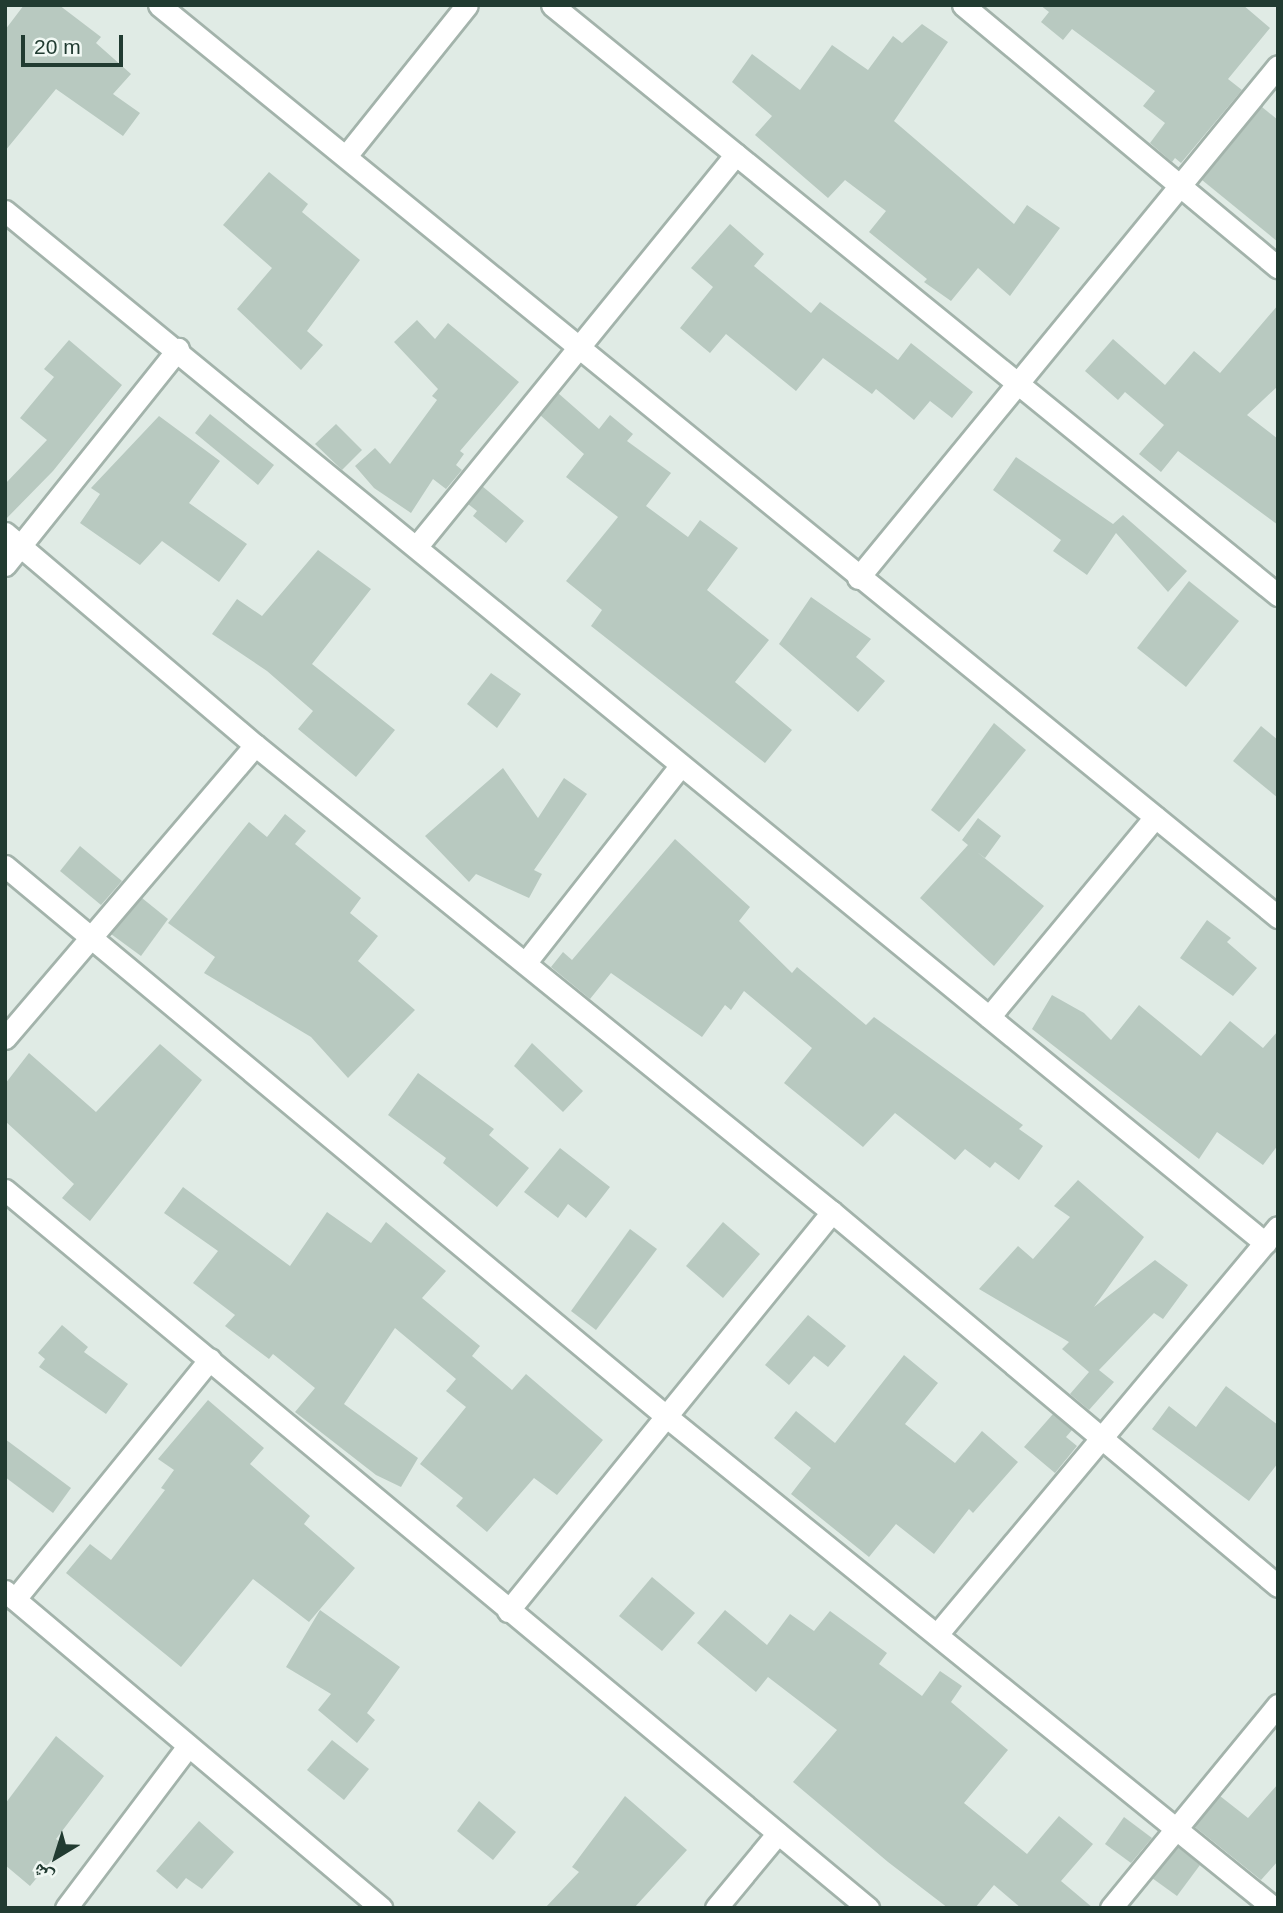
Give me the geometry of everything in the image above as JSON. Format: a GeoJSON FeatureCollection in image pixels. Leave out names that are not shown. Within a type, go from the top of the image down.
{"type":"FeatureCollection","features":[{"type":"Feature","properties":{"kind":"street"},"geometry":{"type":"LineString","coordinates":[[159,5],[346,156],[579,351],[1278,917]]}},
{"type":"Feature","properties":{"kind":"street"},"geometry":{"type":"LineString","coordinates":[[346,156],[467,5]]}},
{"type":"Feature","properties":{"kind":"street"},"geometry":{"type":"LineString","coordinates":[[552,5],[1015,385],[1278,595]]}},
{"type":"Feature","properties":{"kind":"street"},"geometry":{"type":"LineString","coordinates":[[963,5],[1278,267]]}},
{"type":"Feature","properties":{"kind":"street"},"geometry":{"type":"LineString","coordinates":[[858,578],[1278,66]]}},
{"type":"Feature","properties":{"kind":"street"},"geometry":{"type":"LineString","coordinates":[[417,546],[579,351],[736,154]]}},
{"type":"Feature","properties":{"kind":"street"},"geometry":{"type":"LineString","coordinates":[[5,211],[178,349],[680,766],[989,1017],[1271,1235],[939,1632]]}},
{"type":"Feature","properties":{"kind":"street"},"geometry":{"type":"LineString","coordinates":[[5,565],[13,540],[178,349]]}},
{"type":"Feature","properties":{"kind":"street"},"geometry":{"type":"LineString","coordinates":[[13,540],[255,745],[526,962],[832,1213],[1278,1587]]}},
{"type":"Feature","properties":{"kind":"street"},"geometry":{"type":"LineString","coordinates":[[5,1038],[255,745]]}},
{"type":"Feature","properties":{"kind":"street"},"geometry":{"type":"LineString","coordinates":[[526,962],[680,766]]}},
{"type":"Feature","properties":{"kind":"street"},"geometry":{"type":"LineString","coordinates":[[989,1017],[1155,817]]}},
{"type":"Feature","properties":{"kind":"street"},"geometry":{"type":"LineString","coordinates":[[5,866],[667,1417],[939,1632],[1274,1908]]}},
{"type":"Feature","properties":{"kind":"street"},"geometry":{"type":"LineString","coordinates":[[5,1190],[868,1908]]}},
{"type":"Feature","properties":{"kind":"street"},"geometry":{"type":"LineString","coordinates":[[508,1611],[832,1213]]}},
{"type":"Feature","properties":{"kind":"street"},"geometry":{"type":"LineString","coordinates":[[210,1359],[10,1595],[381,1908]]}},
{"type":"Feature","properties":{"kind":"street"},"geometry":{"type":"LineString","coordinates":[[1111,1908],[1278,1706]]}},
{"type":"Feature","properties":{"kind":"street"},"geometry":{"type":"LineString","coordinates":[[66,1908],[188,1746]]}},
{"type":"Feature","properties":{"kind":"street"},"geometry":{"type":"LineString","coordinates":[[716,1908],[778,1833]]}},
{"type":"Feature","properties":{"kind":"building"},"geometry":{"type":"Polygon","coordinates":[[[24,5],[59,5],[101,37],[96,43],[131,74],[113,94],[140,113],[123,136],[56,89],[5,151],[5,30],[24,5]]]}},
{"type":"Feature","properties":{"kind":"building"},"geometry":{"type":"Polygon","coordinates":[[[1040,5],[1243,5],[1270,28],[1228,79],[1242,90],[1181,163],[1175,158],[1172,162],[1150,143],[1165,123],[1143,106],[1155,91],[1072,29],[1063,40],[1041,22],[1049,12],[1040,5]]]}},
{"type":"Feature","properties":{"kind":"building"},"geometry":{"type":"Polygon","coordinates":[[[922,24],[948,42],[894,121],[1014,224],[1027,205],[1060,228],[1010,296],[978,268],[951,301],[924,282],[927,279],[869,232],[886,211],[845,180],[828,198],[755,135],[772,116],[732,82],[752,54],[800,90],[832,45],[868,70],[893,36],[902,43],[922,24]]]}},
{"type":"Feature","properties":{"kind":"building"},"geometry":{"type":"Polygon","coordinates":[[[1262,107],[1278,120],[1278,242],[1202,180],[1262,107]]]}},
{"type":"Feature","properties":{"kind":"building"},"geometry":{"type":"Polygon","coordinates":[[[269,172],[308,204],[302,212],[360,260],[307,331],[323,345],[301,370],[237,309],[272,268],[223,225],[269,172]]]}},
{"type":"Feature","properties":{"kind":"building"},"geometry":{"type":"Polygon","coordinates":[[[730,224],[764,254],[754,266],[811,313],[820,302],[898,360],[911,343],[973,392],[952,418],[930,401],[914,420],[876,389],[872,394],[823,358],[796,391],[726,334],[710,353],[680,328],[713,287],[691,268],[730,224]]]}},
{"type":"Feature","properties":{"kind":"building"},"geometry":{"type":"Polygon","coordinates":[[[1278,305],[1278,386],[1247,415],[1278,439],[1278,525],[1178,451],[1161,472],[1139,454],[1164,425],[1125,392],[1118,400],[1085,371],[1113,339],[1165,385],[1194,351],[1220,373],[1278,305]]]}},
{"type":"Feature","properties":{"kind":"building"},"geometry":{"type":"Polygon","coordinates":[[[417,320],[435,339],[448,323],[519,382],[460,451],[464,454],[456,465],[462,470],[446,489],[433,479],[411,513],[374,488],[355,466],[375,448],[390,464],[437,400],[432,396],[438,389],[394,342],[417,320]]]}},
{"type":"Feature","properties":{"kind":"building"},"geometry":{"type":"Polygon","coordinates":[[[69,340],[122,385],[53,471],[5,520],[5,484],[47,440],[20,418],[54,377],[44,369],[69,340]]]}},
{"type":"Feature","properties":{"kind":"building"},"geometry":{"type":"Polygon","coordinates":[[[558,393],[599,429],[610,415],[633,434],[627,441],[671,473],[646,506],[688,537],[700,520],[738,548],[707,590],[769,640],[735,682],[792,730],[765,763],[591,626],[602,610],[566,581],[618,517],[566,477],[584,454],[540,415],[558,393]]]}},
{"type":"Feature","properties":{"kind":"building"},"geometry":{"type":"Polygon","coordinates":[[[210,414],[274,465],[258,485],[195,433],[210,414]]]}},
{"type":"Feature","properties":{"kind":"building"},"geometry":{"type":"Polygon","coordinates":[[[159,416],[220,461],[189,503],[247,544],[219,582],[162,541],[140,565],[80,523],[100,494],[91,488],[159,416]]]}},
{"type":"Feature","properties":{"kind":"building"},"geometry":{"type":"Polygon","coordinates":[[[336,424],[362,450],[342,470],[315,444],[336,424]]]}},
{"type":"Feature","properties":{"kind":"building"},"geometry":{"type":"Polygon","coordinates":[[[1016,457],[1113,524],[1123,515],[1187,571],[1168,592],[1116,533],[1087,575],[1053,551],[1061,540],[993,490],[1016,457]]]}},
{"type":"Feature","properties":{"kind":"building"},"geometry":{"type":"Polygon","coordinates":[[[482,486],[524,521],[506,543],[473,516],[477,511],[468,504],[482,486]]]}},
{"type":"Feature","properties":{"kind":"building"},"geometry":{"type":"Polygon","coordinates":[[[318,550],[371,589],[312,664],[395,730],[356,777],[298,729],[313,711],[267,671],[212,634],[237,599],[262,616],[318,550]]]}},
{"type":"Feature","properties":{"kind":"building"},"geometry":{"type":"Polygon","coordinates":[[[1189,581],[1239,621],[1186,687],[1137,648],[1189,581]]]}},
{"type":"Feature","properties":{"kind":"building"},"geometry":{"type":"Polygon","coordinates":[[[811,597],[871,639],[856,657],[885,681],[858,712],[779,644],[811,597]]]}},
{"type":"Feature","properties":{"kind":"building"},"geometry":{"type":"Polygon","coordinates":[[[491,673],[521,694],[497,728],[467,704],[491,673]]]}},
{"type":"Feature","properties":{"kind":"building"},"geometry":{"type":"Polygon","coordinates":[[[994,723],[1026,750],[959,832],[931,810],[994,723]]]}},
{"type":"Feature","properties":{"kind":"building"},"geometry":{"type":"Polygon","coordinates":[[[1261,726],[1278,740],[1278,798],[1233,761],[1261,726]]]}},
{"type":"Feature","properties":{"kind":"building"},"geometry":{"type":"Polygon","coordinates":[[[503,768],[538,818],[564,778],[587,794],[534,870],[542,874],[529,898],[476,874],[469,882],[425,836],[503,768]]]}},
{"type":"Feature","properties":{"kind":"building"},"geometry":{"type":"Polygon","coordinates":[[[285,814],[306,831],[295,844],[361,898],[350,913],[378,936],[358,961],[415,1010],[348,1078],[311,1037],[204,973],[215,957],[168,923],[249,822],[267,837],[285,814]]]}},
{"type":"Feature","properties":{"kind":"building"},"geometry":{"type":"Polygon","coordinates":[[[978,818],[1001,836],[985,858],[977,852],[1044,906],[994,966],[920,898],[968,845],[962,840],[978,818]]]}},
{"type":"Feature","properties":{"kind":"building"},"geometry":{"type":"Polygon","coordinates":[[[675,839],[750,907],[739,921],[792,973],[797,967],[866,1025],[874,1017],[1023,1125],[1019,1129],[1043,1146],[1019,1180],[995,1162],[990,1168],[965,1149],[955,1160],[895,1113],[863,1147],[784,1083],[812,1048],[744,991],[731,1010],[725,1005],[702,1037],[611,973],[590,999],[551,967],[563,952],[572,960],[675,839]]]}},
{"type":"Feature","properties":{"kind":"building"},"geometry":{"type":"Polygon","coordinates":[[[80,846],[122,881],[101,905],[60,871],[80,846]]]}},
{"type":"Feature","properties":{"kind":"building"},"geometry":{"type":"Polygon","coordinates":[[[142,898],[168,919],[141,956],[111,934],[142,898]]]}},
{"type":"Feature","properties":{"kind":"building"},"geometry":{"type":"Polygon","coordinates":[[[1207,920],[1231,938],[1227,942],[1257,968],[1233,996],[1180,958],[1207,920]]]}},
{"type":"Feature","properties":{"kind":"building"},"geometry":{"type":"Polygon","coordinates":[[[1052,995],[1084,1013],[1111,1040],[1139,1005],[1201,1056],[1230,1021],[1263,1048],[1278,1031],[1278,1145],[1263,1165],[1217,1132],[1199,1159],[1032,1029],[1052,995]]]}},
{"type":"Feature","properties":{"kind":"building"},"geometry":{"type":"Polygon","coordinates":[[[532,1043],[583,1091],[563,1112],[514,1066],[532,1043]]]}},
{"type":"Feature","properties":{"kind":"building"},"geometry":{"type":"Polygon","coordinates":[[[160,1044],[202,1080],[90,1221],[62,1198],[74,1184],[5,1121],[5,1084],[29,1053],[96,1112],[160,1044]]]}},
{"type":"Feature","properties":{"kind":"building"},"geometry":{"type":"Polygon","coordinates":[[[418,1073],[494,1129],[489,1135],[529,1168],[497,1207],[443,1163],[446,1158],[388,1115],[418,1073]]]}},
{"type":"Feature","properties":{"kind":"building"},"geometry":{"type":"Polygon","coordinates":[[[560,1148],[610,1187],[586,1218],[568,1204],[558,1218],[524,1192],[560,1148]]]}},
{"type":"Feature","properties":{"kind":"building"},"geometry":{"type":"Polygon","coordinates":[[[1078,1180],[1144,1237],[1094,1307],[1155,1260],[1188,1285],[1163,1319],[1154,1313],[1099,1370],[1114,1382],[1089,1410],[1070,1394],[1089,1372],[1062,1349],[1069,1342],[979,1289],[1018,1246],[1033,1259],[1070,1217],[1054,1206],[1078,1180]]]}},
{"type":"Feature","properties":{"kind":"building"},"geometry":{"type":"Polygon","coordinates":[[[183,1187],[290,1266],[327,1212],[371,1243],[386,1222],[446,1271],[422,1298],[480,1346],[472,1356],[512,1390],[526,1374],[603,1440],[557,1495],[534,1478],[487,1532],[456,1506],[463,1498],[420,1464],[466,1407],[446,1391],[456,1379],[395,1328],[344,1404],[418,1458],[401,1487],[376,1475],[295,1412],[315,1388],[273,1354],[269,1359],[225,1326],[235,1315],[193,1283],[218,1251],[164,1213],[183,1187]]]}},
{"type":"Feature","properties":{"kind":"building"},"geometry":{"type":"Polygon","coordinates":[[[723,1222],[760,1254],[723,1298],[686,1266],[723,1222]]]}},
{"type":"Feature","properties":{"kind":"building"},"geometry":{"type":"Polygon","coordinates":[[[630,1229],[657,1249],[596,1330],[571,1311],[630,1229]]]}},
{"type":"Feature","properties":{"kind":"building"},"geometry":{"type":"Polygon","coordinates":[[[808,1315],[846,1346],[828,1367],[814,1356],[789,1385],[765,1365],[808,1315]]]}},
{"type":"Feature","properties":{"kind":"building"},"geometry":{"type":"Polygon","coordinates":[[[62,1325],[88,1347],[84,1352],[128,1384],[106,1414],[39,1367],[45,1359],[38,1353],[62,1325]]]}},
{"type":"Feature","properties":{"kind":"building"},"geometry":{"type":"Polygon","coordinates":[[[904,1355],[938,1383],[905,1424],[955,1463],[982,1431],[1018,1462],[973,1513],[969,1509],[934,1554],[896,1524],[869,1557],[791,1494],[811,1468],[774,1438],[796,1411],[835,1443],[904,1355]]]}},
{"type":"Feature","properties":{"kind":"building"},"geometry":{"type":"Polygon","coordinates":[[[1226,1386],[1278,1425],[1278,1463],[1249,1501],[1152,1429],[1169,1406],[1196,1427],[1226,1386]]]}},
{"type":"Feature","properties":{"kind":"building"},"geometry":{"type":"Polygon","coordinates":[[[208,1400],[264,1448],[250,1464],[310,1516],[304,1524],[355,1568],[309,1622],[253,1579],[181,1667],[66,1573],[90,1544],[111,1560],[165,1490],[161,1488],[174,1470],[158,1459],[208,1400]]]}},
{"type":"Feature","properties":{"kind":"building"},"geometry":{"type":"Polygon","coordinates":[[[1053,1414],[1072,1430],[1066,1437],[1077,1446],[1055,1473],[1024,1447],[1053,1414]]]}},
{"type":"Feature","properties":{"kind":"building"},"geometry":{"type":"Polygon","coordinates":[[[5,1439],[71,1488],[53,1513],[5,1477],[5,1439]]]}},
{"type":"Feature","properties":{"kind":"building"},"geometry":{"type":"Polygon","coordinates":[[[652,1577],[695,1613],[662,1651],[619,1616],[652,1577]]]}},
{"type":"Feature","properties":{"kind":"building"},"geometry":{"type":"Polygon","coordinates":[[[320,1610],[400,1667],[367,1713],[375,1720],[357,1743],[318,1710],[331,1694],[286,1667],[320,1610]]]}},
{"type":"Feature","properties":{"kind":"building"},"geometry":{"type":"Polygon","coordinates":[[[725,1610],[767,1645],[790,1614],[814,1631],[830,1611],[887,1653],[879,1664],[922,1696],[940,1671],[962,1686],[951,1702],[1008,1750],[964,1803],[1027,1854],[1059,1816],[1093,1844],[1061,1881],[1093,1908],[1021,1908],[994,1885],[975,1908],[948,1908],[888,1862],[793,1782],[837,1730],[768,1677],[756,1692],[697,1643],[725,1610]]]}},
{"type":"Feature","properties":{"kind":"building"},"geometry":{"type":"Polygon","coordinates":[[[56,1736],[104,1776],[56,1839],[64,1845],[30,1886],[5,1865],[5,1804],[56,1736]]]}},
{"type":"Feature","properties":{"kind":"building"},"geometry":{"type":"Polygon","coordinates":[[[332,1740],[369,1769],[344,1800],[307,1770],[332,1740]]]}},
{"type":"Feature","properties":{"kind":"building"},"geometry":{"type":"Polygon","coordinates":[[[1278,1784],[1278,1861],[1261,1880],[1195,1827],[1220,1796],[1248,1818],[1278,1784]]]}},
{"type":"Feature","properties":{"kind":"building"},"geometry":{"type":"Polygon","coordinates":[[[625,1796],[687,1850],[634,1908],[545,1908],[579,1872],[572,1867],[625,1796]]]}},
{"type":"Feature","properties":{"kind":"building"},"geometry":{"type":"Polygon","coordinates":[[[479,1801],[516,1832],[493,1860],[457,1831],[479,1801]]]}},
{"type":"Feature","properties":{"kind":"building"},"geometry":{"type":"Polygon","coordinates":[[[1124,1817],[1152,1838],[1131,1863],[1105,1844],[1124,1817]]]}},
{"type":"Feature","properties":{"kind":"building"},"geometry":{"type":"Polygon","coordinates":[[[199,1821],[234,1852],[202,1889],[186,1878],[177,1889],[156,1871],[199,1821]]]}},
{"type":"Feature","properties":{"kind":"building"},"geometry":{"type":"Polygon","coordinates":[[[1178,1847],[1200,1865],[1177,1896],[1152,1878],[1178,1847]]]}}]}
